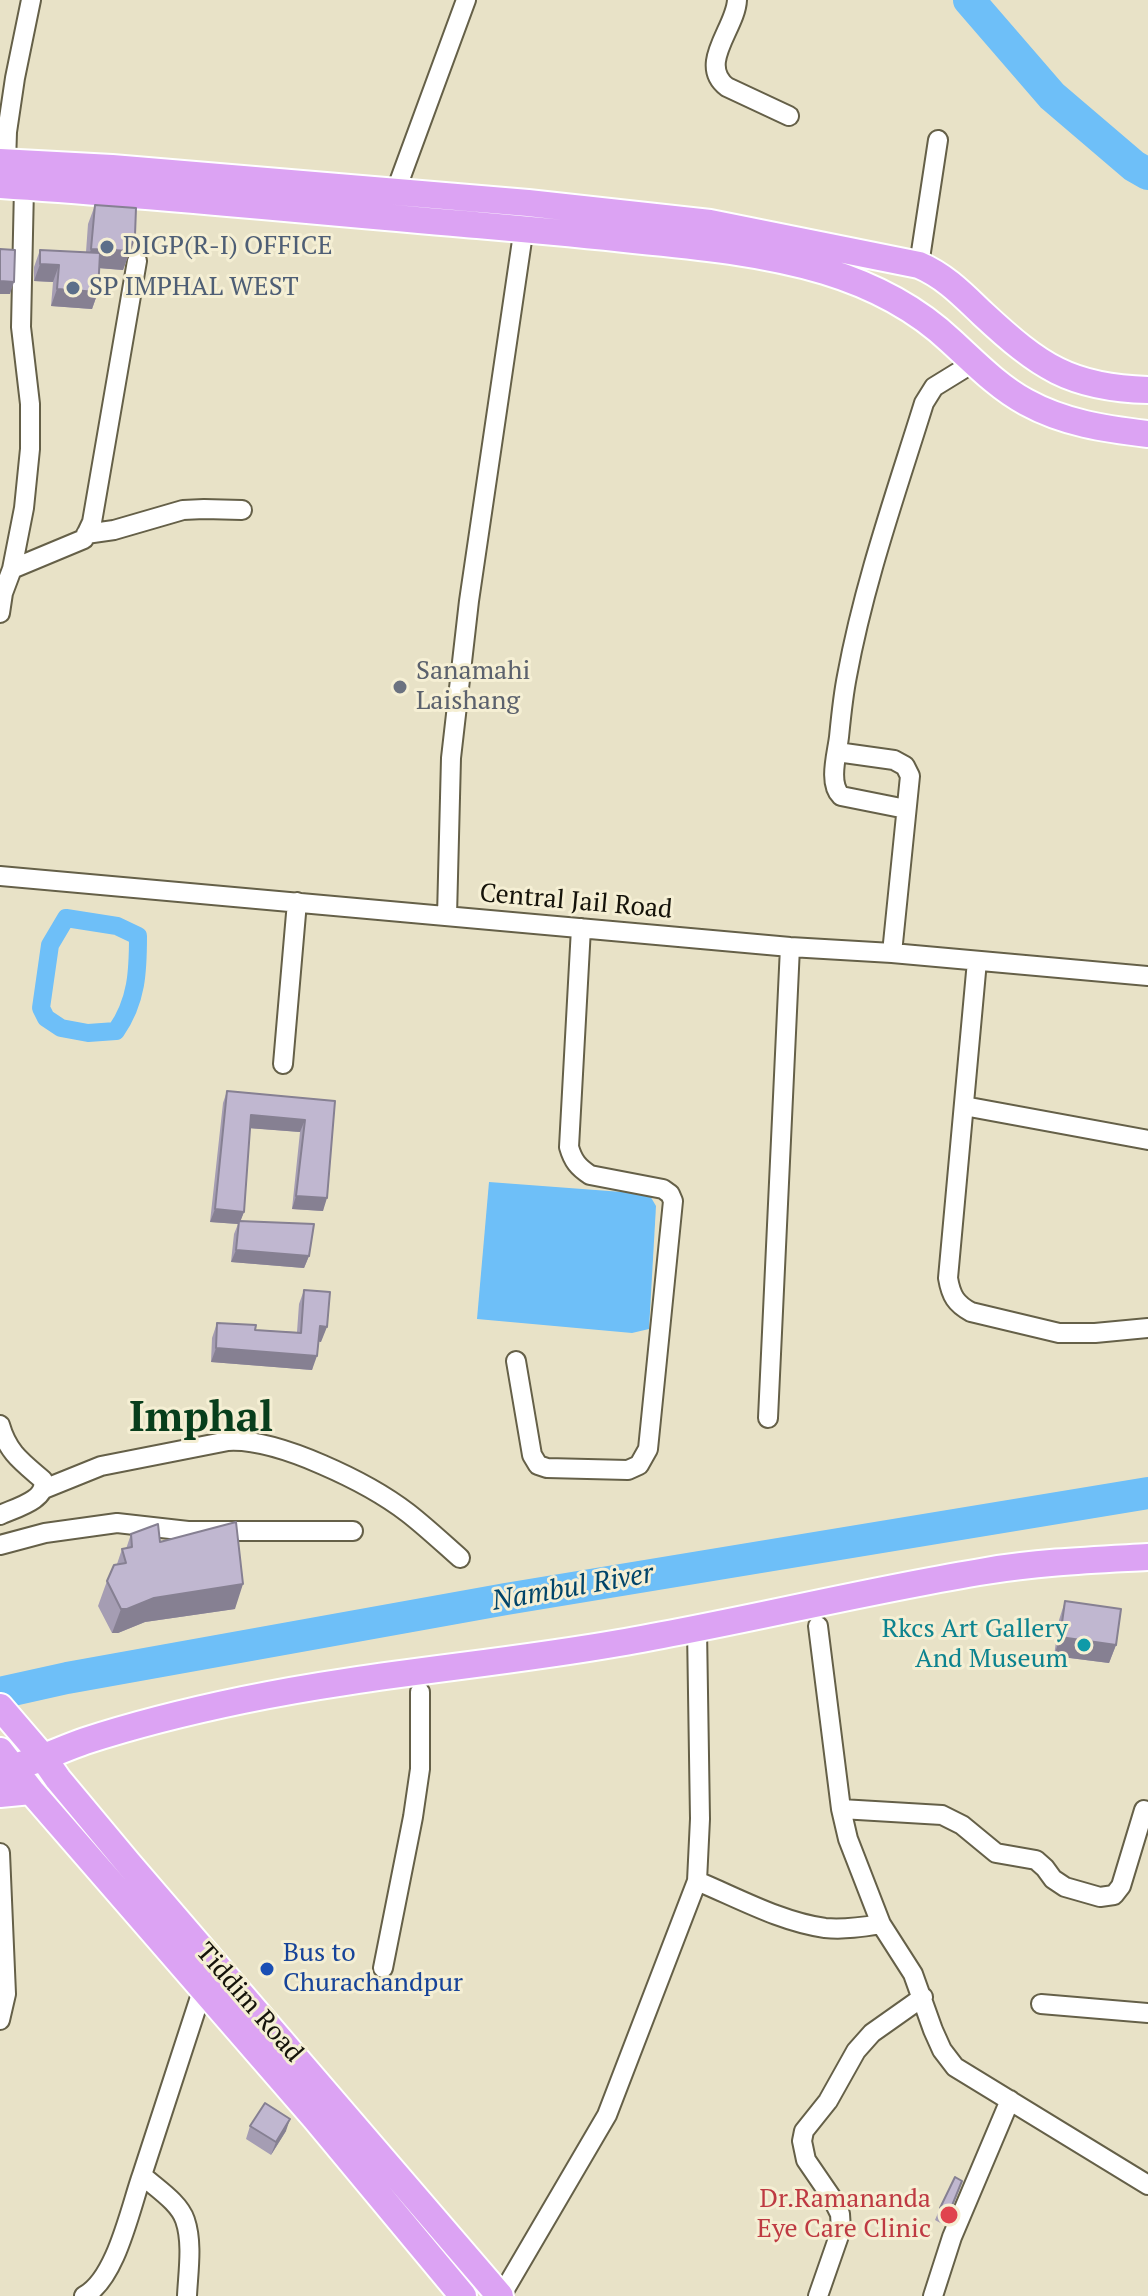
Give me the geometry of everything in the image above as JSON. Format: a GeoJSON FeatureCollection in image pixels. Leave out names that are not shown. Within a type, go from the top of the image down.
{"type":"FeatureCollection","features":[{"type":"Feature","properties":{"kind":"highway"},"geometry":{"type":"LineString","coordinates":[[7,174],[112,168],[395,193],[789,262],[881,292],[949,339],[973,363],[1024,401],[1064,419],[1148,434]]}},
{"type":"Feature","properties":{"kind":"highway"},"geometry":{"type":"LineString","coordinates":[[7,174],[526,216],[710,223],[919,265],[950,282],[1024,350],[1046,365],[1074,380],[1098,386],[1148,390]]}},
{"type":"Feature","properties":{"kind":"highway"},"geometry":{"type":"LineString","coordinates":[[4,1763],[158,1719],[256,1697],[614,1644],[988,1570],[1148,1557]]}},
{"type":"Feature","properties":{"kind":"highway","name":"Tiddim Road"},"geometry":{"type":"LineString","coordinates":[[0,1707],[128,1863],[500,2296]]}},
{"type":"Feature","properties":{"kind":"highway","name":"Tiddim Road"},"geometry":{"type":"LineString","coordinates":[[4,1763],[315,2118],[463,2296]]}},
{"type":"Feature","properties":{"kind":"highway"},"geometry":{"type":"LineString","coordinates":[[0,1794],[31,1791]]}},
{"type":"Feature","properties":{"kind":"street"},"geometry":{"type":"LineString","coordinates":[[0,613],[24,508],[30,449],[30,404],[7,174],[10,107],[31,0]]}},
{"type":"Feature","properties":{"kind":"street"},"geometry":{"type":"LineString","coordinates":[[395,193],[466,0]]}},
{"type":"Feature","properties":{"kind":"street"},"geometry":{"type":"LineString","coordinates":[[737,0],[737,11],[714,63],[716,73],[727,87],[789,116]]}},
{"type":"Feature","properties":{"kind":"street"},"geometry":{"type":"LineString","coordinates":[[919,265],[938,140]]}},
{"type":"Feature","properties":{"kind":"street"},"geometry":{"type":"LineString","coordinates":[[447,916],[451,758],[469,601],[526,216]]}},
{"type":"Feature","properties":{"kind":"street"},"geometry":{"type":"LineString","coordinates":[[12,569],[84,539],[92,522],[137,261]]}},
{"type":"Feature","properties":{"kind":"street"},"geometry":{"type":"LineString","coordinates":[[906,809],[841,796],[836,791],[834,782],[846,678],[877,554],[924,403],[934,387],[973,363]]}},
{"type":"Feature","properties":{"kind":"street"},"geometry":{"type":"LineString","coordinates":[[86,534],[114,530],[183,510],[242,510]]}},
{"type":"Feature","properties":{"kind":"street"},"geometry":{"type":"LineString","coordinates":[[837,752],[894,760],[905,766],[910,776],[892,953]]}},
{"type":"Feature","properties":{"kind":"street","name":"Central Jail Road"},"geometry":{"type":"LineString","coordinates":[[0,876],[1148,976]]}},
{"type":"Feature","properties":{"kind":"street"},"geometry":{"type":"LineString","coordinates":[[283,1064],[297,902]]}},
{"type":"Feature","properties":{"kind":"street"},"geometry":{"type":"LineString","coordinates":[[516,1361],[532,1455],[538,1465],[547,1468],[628,1470],[639,1465],[648,1449],[673,1201],[663,1189],[590,1175],[573,1160],[569,1147],[581,928]]}},
{"type":"Feature","properties":{"kind":"street"},"geometry":{"type":"LineString","coordinates":[[768,1418],[790,947]]}},
{"type":"Feature","properties":{"kind":"street"},"geometry":{"type":"LineString","coordinates":[[977,961],[948,1278],[953,1298],[971,1312],[1059,1333],[1148,1328]]}},
{"type":"Feature","properties":{"kind":"street"},"geometry":{"type":"LineString","coordinates":[[964,1106],[1148,1140]]}},
{"type":"Feature","properties":{"kind":"street"},"geometry":{"type":"LineString","coordinates":[[0,1425],[14,1456],[43,1480],[44,1489]]}},
{"type":"Feature","properties":{"kind":"street"},"geometry":{"type":"LineString","coordinates":[[0,1515],[38,1497],[44,1489],[101,1466],[242,1440],[312,1460],[343,1474],[407,1512],[460,1558]]}},
{"type":"Feature","properties":{"kind":"street"},"geometry":{"type":"LineString","coordinates":[[0,1545],[45,1533],[117,1523],[188,1531],[353,1531]]}},
{"type":"Feature","properties":{"kind":"street"},"geometry":{"type":"LineString","coordinates":[[818,1626],[841,1809],[848,1839],[881,1924],[901,1953],[923,1997],[942,2050],[955,2067],[1148,2185]]}},
{"type":"Feature","properties":{"kind":"street"},"geometry":{"type":"LineString","coordinates":[[500,2296],[607,2115],[697,1881],[700,1819],[697,1629]]}},
{"type":"Feature","properties":{"kind":"street"},"geometry":{"type":"LineString","coordinates":[[383,1968],[420,1769],[420,1692]]}},
{"type":"Feature","properties":{"kind":"street"},"geometry":{"type":"LineString","coordinates":[[841,1809],[942,1815],[962,1825],[996,1853],[1036,1860],[1065,1887],[1100,1897],[1114,1895],[1121,1886],[1144,1810]]}},
{"type":"Feature","properties":{"kind":"street"},"geometry":{"type":"LineString","coordinates":[[0,1853],[6,1994],[0,2020]]}},
{"type":"Feature","properties":{"kind":"street"},"geometry":{"type":"LineString","coordinates":[[697,1881],[796,1923],[828,1928],[881,1924]]}},
{"type":"Feature","properties":{"kind":"street"},"geometry":{"type":"LineString","coordinates":[[84,2296],[106,2276],[116,2255],[202,1991]]}},
{"type":"Feature","properties":{"kind":"street"},"geometry":{"type":"LineString","coordinates":[[818,2296],[841,2230],[840,2214],[802,2151],[804,2131],[828,2101],[856,2051],[872,2033],[923,1997]]}},
{"type":"Feature","properties":{"kind":"street"},"geometry":{"type":"LineString","coordinates":[[1041,2004],[1148,2013]]}},
{"type":"Feature","properties":{"kind":"street"},"geometry":{"type":"LineString","coordinates":[[933,2296],[952,2237],[1010,2100]]}},
{"type":"Feature","properties":{"kind":"street"},"geometry":{"type":"LineString","coordinates":[[142,2175],[185,2218],[188,2236],[187,2296]]}},
{"type":"Feature","properties":{"kind":"water"},"geometry":{"type":"Polygon","coordinates":[[[489,1182],[649,1194],[656,1206],[649,1329],[632,1333],[477,1319],[489,1182]]]}},
{"type":"Feature","properties":{"kind":"building"},"geometry":{"type":"Polygon","coordinates":[[[95,205],[136,208],[135,235],[130,251],[91,249],[95,205]]]}},
{"type":"Feature","properties":{"kind":"building"},"geometry":{"type":"Polygon","coordinates":[[[0,249],[15,250],[14,282],[0,281],[0,249]]]}},
{"type":"Feature","properties":{"kind":"building"},"geometry":{"type":"Polygon","coordinates":[[[40,250],[100,253],[98,292],[57,289],[59,265],[40,264],[40,250]]]}},
{"type":"Feature","properties":{"kind":"building"},"geometry":{"type":"Polygon","coordinates":[[[227,1091],[335,1101],[327,1198],[296,1196],[305,1120],[251,1115],[244,1212],[215,1209],[227,1091]]]}},
{"type":"Feature","properties":{"kind":"building"},"geometry":{"type":"Polygon","coordinates":[[[239,1221],[314,1224],[309,1256],[236,1250],[239,1221]]]}},
{"type":"Feature","properties":{"kind":"building"},"geometry":{"type":"Polygon","coordinates":[[[304,1290],[330,1292],[327,1327],[320,1326],[317,1356],[216,1348],[217,1323],[256,1325],[255,1330],[301,1333],[304,1290]]]}},
{"type":"Feature","properties":{"kind":"building"},"geometry":{"type":"Polygon","coordinates":[[[236,1522],[243,1584],[154,1598],[121,1609],[107,1581],[114,1565],[126,1563],[122,1549],[132,1547],[131,1534],[158,1524],[160,1542],[236,1522]]]}},
{"type":"Feature","properties":{"kind":"building"},"geometry":{"type":"Polygon","coordinates":[[[1065,1601],[1121,1609],[1116,1645],[1060,1637],[1065,1601]]]}},
{"type":"Feature","properties":{"kind":"building"},"geometry":{"type":"Polygon","coordinates":[[[265,2103],[290,2119],[276,2142],[250,2126],[265,2103]]]}},
{"type":"Feature","properties":{"kind":"building"},"geometry":{"type":"Polygon","coordinates":[[[955,2177],[962,2181],[949,2213],[940,2208],[955,2177]]]}},
{"type":"Feature","properties":{"kind":"waterway"},"geometry":{"type":"LineString","coordinates":[[969,0],[1052,96],[1134,166],[1148,174]]}},
{"type":"Feature","properties":{"kind":"waterway"},"geometry":{"type":"LineString","coordinates":[[66,918],[117,926],[138,936],[137,974],[132,997],[116,1031],[88,1033],[61,1028],[46,1018],[41,1008],[50,945],[66,918]]}},
{"type":"Feature","properties":{"kind":"waterway","name":"Nambul River"},"geometry":{"type":"LineString","coordinates":[[0,1693],[67,1678],[506,1599],[1148,1493]]}},
{"type":"Feature","properties":{"kind":"place","name":"DIGP(R-I) OFFICE"},"geometry":{"type":"Point","coordinates":[107,247]}},
{"type":"Feature","properties":{"kind":"place","name":"SP IMPHAL WEST"},"geometry":{"type":"Point","coordinates":[73,288]}},
{"type":"Feature","properties":{"kind":"place","name":"Sanamahi Laishang"},"geometry":{"type":"Point","coordinates":[400,687]}},
{"type":"Feature","properties":{"kind":"place","name":"Rkcs Art Gallery And Museum"},"geometry":{"type":"Point","coordinates":[1084,1645]}},
{"type":"Feature","properties":{"kind":"place","name":"Bus to Churachandpur"},"geometry":{"type":"Point","coordinates":[267,1969]}},
{"type":"Feature","properties":{"kind":"place","name":"Dr.Ramananda Eye Care Clinic"},"geometry":{"type":"Point","coordinates":[949,2215]}},
{"type":"Feature","properties":{"kind":"district","name":"Imphal"},"geometry":{"type":"Point","coordinates":[201,1419]}}]}
